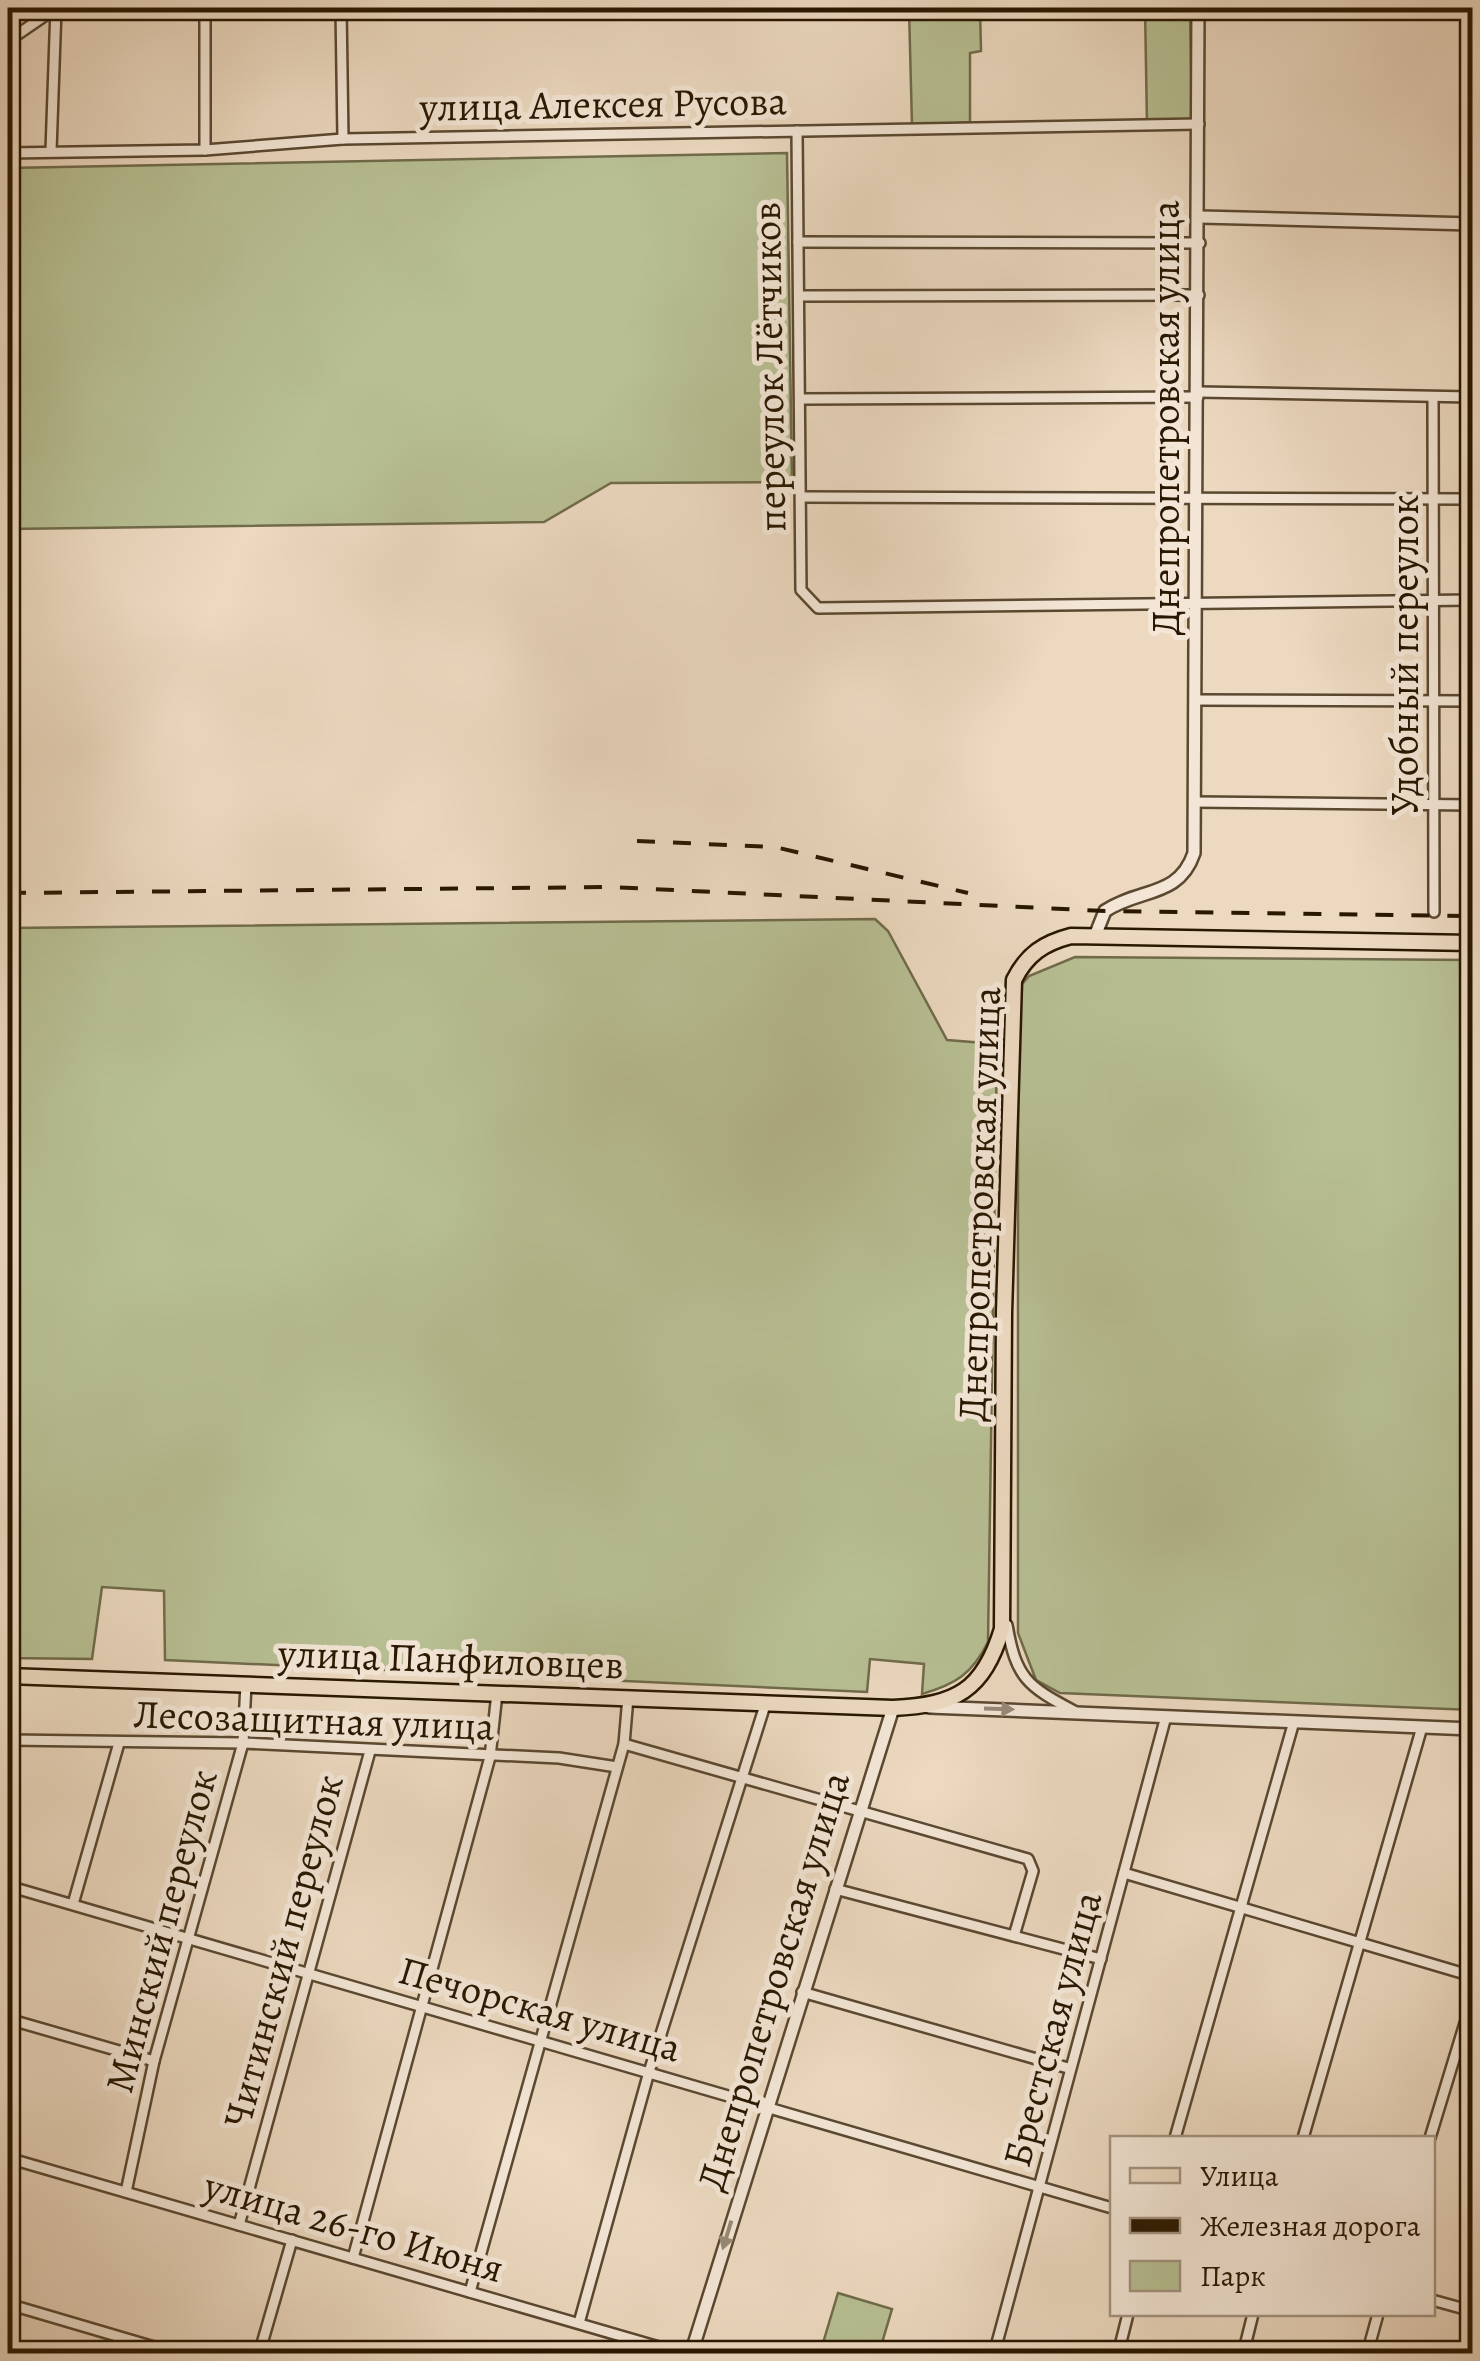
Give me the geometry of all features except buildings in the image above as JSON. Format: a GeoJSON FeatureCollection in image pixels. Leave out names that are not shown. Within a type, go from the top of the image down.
{"type":"FeatureCollection","features":[{"type":"Feature","properties":{"kind":"main road","name":"Днепропетровская улица"},"geometry":{"type":"LineString","coordinates":[[893,1708],[924,1706],[975,1685],[988,1669],[1002,1629],[1004,1314],[1014,980],[1023,962],[1043,946],[1071,936],[1095,936]]}},
{"type":"Feature","properties":{"kind":"main road"},"geometry":{"type":"LineString","coordinates":[[1095,936],[1472,942]]}},
{"type":"Feature","properties":{"kind":"main road","name":"улица Панфиловцев"},"geometry":{"type":"LineString","coordinates":[[8,1676],[893,1708]]}},
{"type":"Feature","properties":{"kind":"street"},"geometry":{"type":"LineString","coordinates":[[8,41],[56,8]]}},
{"type":"Feature","properties":{"kind":"street"},"geometry":{"type":"LineString","coordinates":[[51,151],[56,8]]}},
{"type":"Feature","properties":{"kind":"street"},"geometry":{"type":"LineString","coordinates":[[205,8],[205,150]]}},
{"type":"Feature","properties":{"kind":"street"},"geometry":{"type":"LineString","coordinates":[[341,8],[343,139]]}},
{"type":"Feature","properties":{"kind":"street","name":"Днепропетровская улица"},"geometry":{"type":"LineString","coordinates":[[1095,936],[1105,911],[1118,902],[1158,892],[1188,870],[1194,853],[1200,243],[1198,8]]}},
{"type":"Feature","properties":{"kind":"street","name":"улица Алексея Русова"},"geometry":{"type":"LineString","coordinates":[[8,153],[205,150],[343,139],[1199,124]]}},
{"type":"Feature","properties":{"kind":"street","name":"переулок Лётчиков"},"geometry":{"type":"LineString","coordinates":[[797,130],[802,590],[807,602],[818,608],[1196,601]]}},
{"type":"Feature","properties":{"kind":"street"},"geometry":{"type":"LineString","coordinates":[[1200,217],[1472,224]]}},
{"type":"Feature","properties":{"kind":"street"},"geometry":{"type":"LineString","coordinates":[[798,242],[1200,243]]}},
{"type":"Feature","properties":{"kind":"street"},"geometry":{"type":"LineString","coordinates":[[800,296],[1199,295]]}},
{"type":"Feature","properties":{"kind":"street"},"geometry":{"type":"LineString","coordinates":[[802,399],[1198,394],[1472,397]]}},
{"type":"Feature","properties":{"kind":"street","name":"Удобный переулок"},"geometry":{"type":"LineString","coordinates":[[1433,398],[1434,912]]}},
{"type":"Feature","properties":{"kind":"street"},"geometry":{"type":"LineString","coordinates":[[801,497],[1472,499]]}},
{"type":"Feature","properties":{"kind":"street"},"geometry":{"type":"LineString","coordinates":[[1196,601],[1472,600]]}},
{"type":"Feature","properties":{"kind":"street"},"geometry":{"type":"LineString","coordinates":[[1195,700],[1472,701]]}},
{"type":"Feature","properties":{"kind":"street"},"geometry":{"type":"LineString","coordinates":[[1194,802],[1472,805]]}},
{"type":"Feature","properties":{"kind":"street"},"geometry":{"type":"LineString","coordinates":[[1004,1602],[1014,1664],[1022,1677],[1074,1711]]}},
{"type":"Feature","properties":{"kind":"street","name":"Минский переулок"},"geometry":{"type":"LineString","coordinates":[[126,2192],[154,2061],[244,1744],[246,1684]]}},
{"type":"Feature","properties":{"kind":"street"},"geometry":{"type":"LineString","coordinates":[[353,2258],[490,1757],[496,1693]]}},
{"type":"Feature","properties":{"kind":"street"},"geometry":{"type":"LineString","coordinates":[[470,2292],[624,1744],[628,1697]]}},
{"type":"Feature","properties":{"kind":"street"},"geometry":{"type":"LineString","coordinates":[[579,2323],[649,2072],[766,1702]]}},
{"type":"Feature","properties":{"kind":"street"},"geometry":{"type":"LineString","coordinates":[[924,1706],[1074,1711],[1165,1720],[1472,1729]]}},
{"type":"Feature","properties":{"kind":"street","name":"Днепропетровская улица"},"geometry":{"type":"LineString","coordinates":[[691,2354],[893,1708]]}},
{"type":"Feature","properties":{"kind":"street","name":"Брестская улица"},"geometry":{"type":"LineString","coordinates":[[994,2354],[1042,2186],[1068,2068],[1165,1720]]}},
{"type":"Feature","properties":{"kind":"street"},"geometry":{"type":"LineString","coordinates":[[1176,2136],[1293,1725]]}},
{"type":"Feature","properties":{"kind":"street"},"geometry":{"type":"LineString","coordinates":[[1304,2136],[1422,1727]]}},
{"type":"Feature","properties":{"kind":"street","name":"Лесозащитная улица"},"geometry":{"type":"LineString","coordinates":[[8,1740],[244,1744],[559,1758],[617,1767]]}},
{"type":"Feature","properties":{"kind":"street"},"geometry":{"type":"LineString","coordinates":[[73,1904],[119,1742]]}},
{"type":"Feature","properties":{"kind":"street"},"geometry":{"type":"LineString","coordinates":[[624,1744],[1028,1859],[1033,1870],[1014,1936]]}},
{"type":"Feature","properties":{"kind":"street","name":"Читинский переулок"},"geometry":{"type":"LineString","coordinates":[[239,2225],[370,1752]]}},
{"type":"Feature","properties":{"kind":"street"},"geometry":{"type":"LineString","coordinates":[[1124,1874],[1472,1976]]}},
{"type":"Feature","properties":{"kind":"street","name":"Печорская улица"},"geometry":{"type":"LineString","coordinates":[[8,1886],[1110,2207]]}},
{"type":"Feature","properties":{"kind":"street"},"geometry":{"type":"LineString","coordinates":[[835,1889],[1101,1958]]}},
{"type":"Feature","properties":{"kind":"street"},"geometry":{"type":"LineString","coordinates":[[802,1992],[1068,2068]]}},
{"type":"Feature","properties":{"kind":"street"},"geometry":{"type":"LineString","coordinates":[[1431,2136],[1472,2000]]}},
{"type":"Feature","properties":{"kind":"street"},"geometry":{"type":"LineString","coordinates":[[8,2019],[154,2061]]}},
{"type":"Feature","properties":{"kind":"street","name":"улица 26-го Июня"},"geometry":{"type":"LineString","coordinates":[[8,2158],[683,2354]]}},
{"type":"Feature","properties":{"kind":"street"},"geometry":{"type":"LineString","coordinates":[[258,2354],[292,2240]]}},
{"type":"Feature","properties":{"kind":"street"},"geometry":{"type":"LineString","coordinates":[[1435,2301],[1472,2311]]}},
{"type":"Feature","properties":{"kind":"street"},"geometry":{"type":"LineString","coordinates":[[8,2304],[178,2354]]}},
{"type":"Feature","properties":{"kind":"street"},"geometry":{"type":"LineString","coordinates":[[1118,2354],[1128,2316]]}},
{"type":"Feature","properties":{"kind":"street"},"geometry":{"type":"LineString","coordinates":[[1242,2354],[1253,2316]]}},
{"type":"Feature","properties":{"kind":"street"},"geometry":{"type":"LineString","coordinates":[[1367,2354],[1377,2316]]}},
{"type":"Feature","properties":{"kind":"green space"},"geometry":{"type":"Polygon","coordinates":[[[909,8],[980,8],[981,51],[970,53],[970,122],[912,126],[909,8]]]}},
{"type":"Feature","properties":{"kind":"green space"},"geometry":{"type":"Polygon","coordinates":[[[1145,8],[1190,8],[1192,122],[1147,123],[1145,8]]]}},
{"type":"Feature","properties":{"kind":"green space"},"geometry":{"type":"Polygon","coordinates":[[[787,153],[792,482],[611,483],[544,522],[8,529],[8,168],[787,153]]]}},
{"type":"Feature","properties":{"kind":"green space"},"geometry":{"type":"Polygon","coordinates":[[[875,919],[888,931],[947,1040],[997,1044],[988,1642],[962,1676],[922,1694],[924,1664],[870,1659],[867,1692],[165,1660],[164,1591],[102,1587],[92,1659],[8,1658],[8,928],[875,919]]]}},
{"type":"Feature","properties":{"kind":"green space"},"geometry":{"type":"Polygon","coordinates":[[[1075,957],[1472,960],[1472,1710],[1060,1693],[1036,1680],[1018,1633],[1018,989],[1029,976],[1075,957]]]}},
{"type":"Feature","properties":{"kind":"green space"},"geometry":{"type":"Polygon","coordinates":[[[838,2293],[892,2309],[879,2353],[820,2353],[838,2293]]]}},
{"type":"Feature","properties":{"kind":"railway"},"geometry":{"type":"LineString","coordinates":[[637,841],[775,847],[968,893]]}},
{"type":"Feature","properties":{"kind":"railway"},"geometry":{"type":"LineString","coordinates":[[8,893],[612,887],[1105,911],[1472,916]]}}]}
